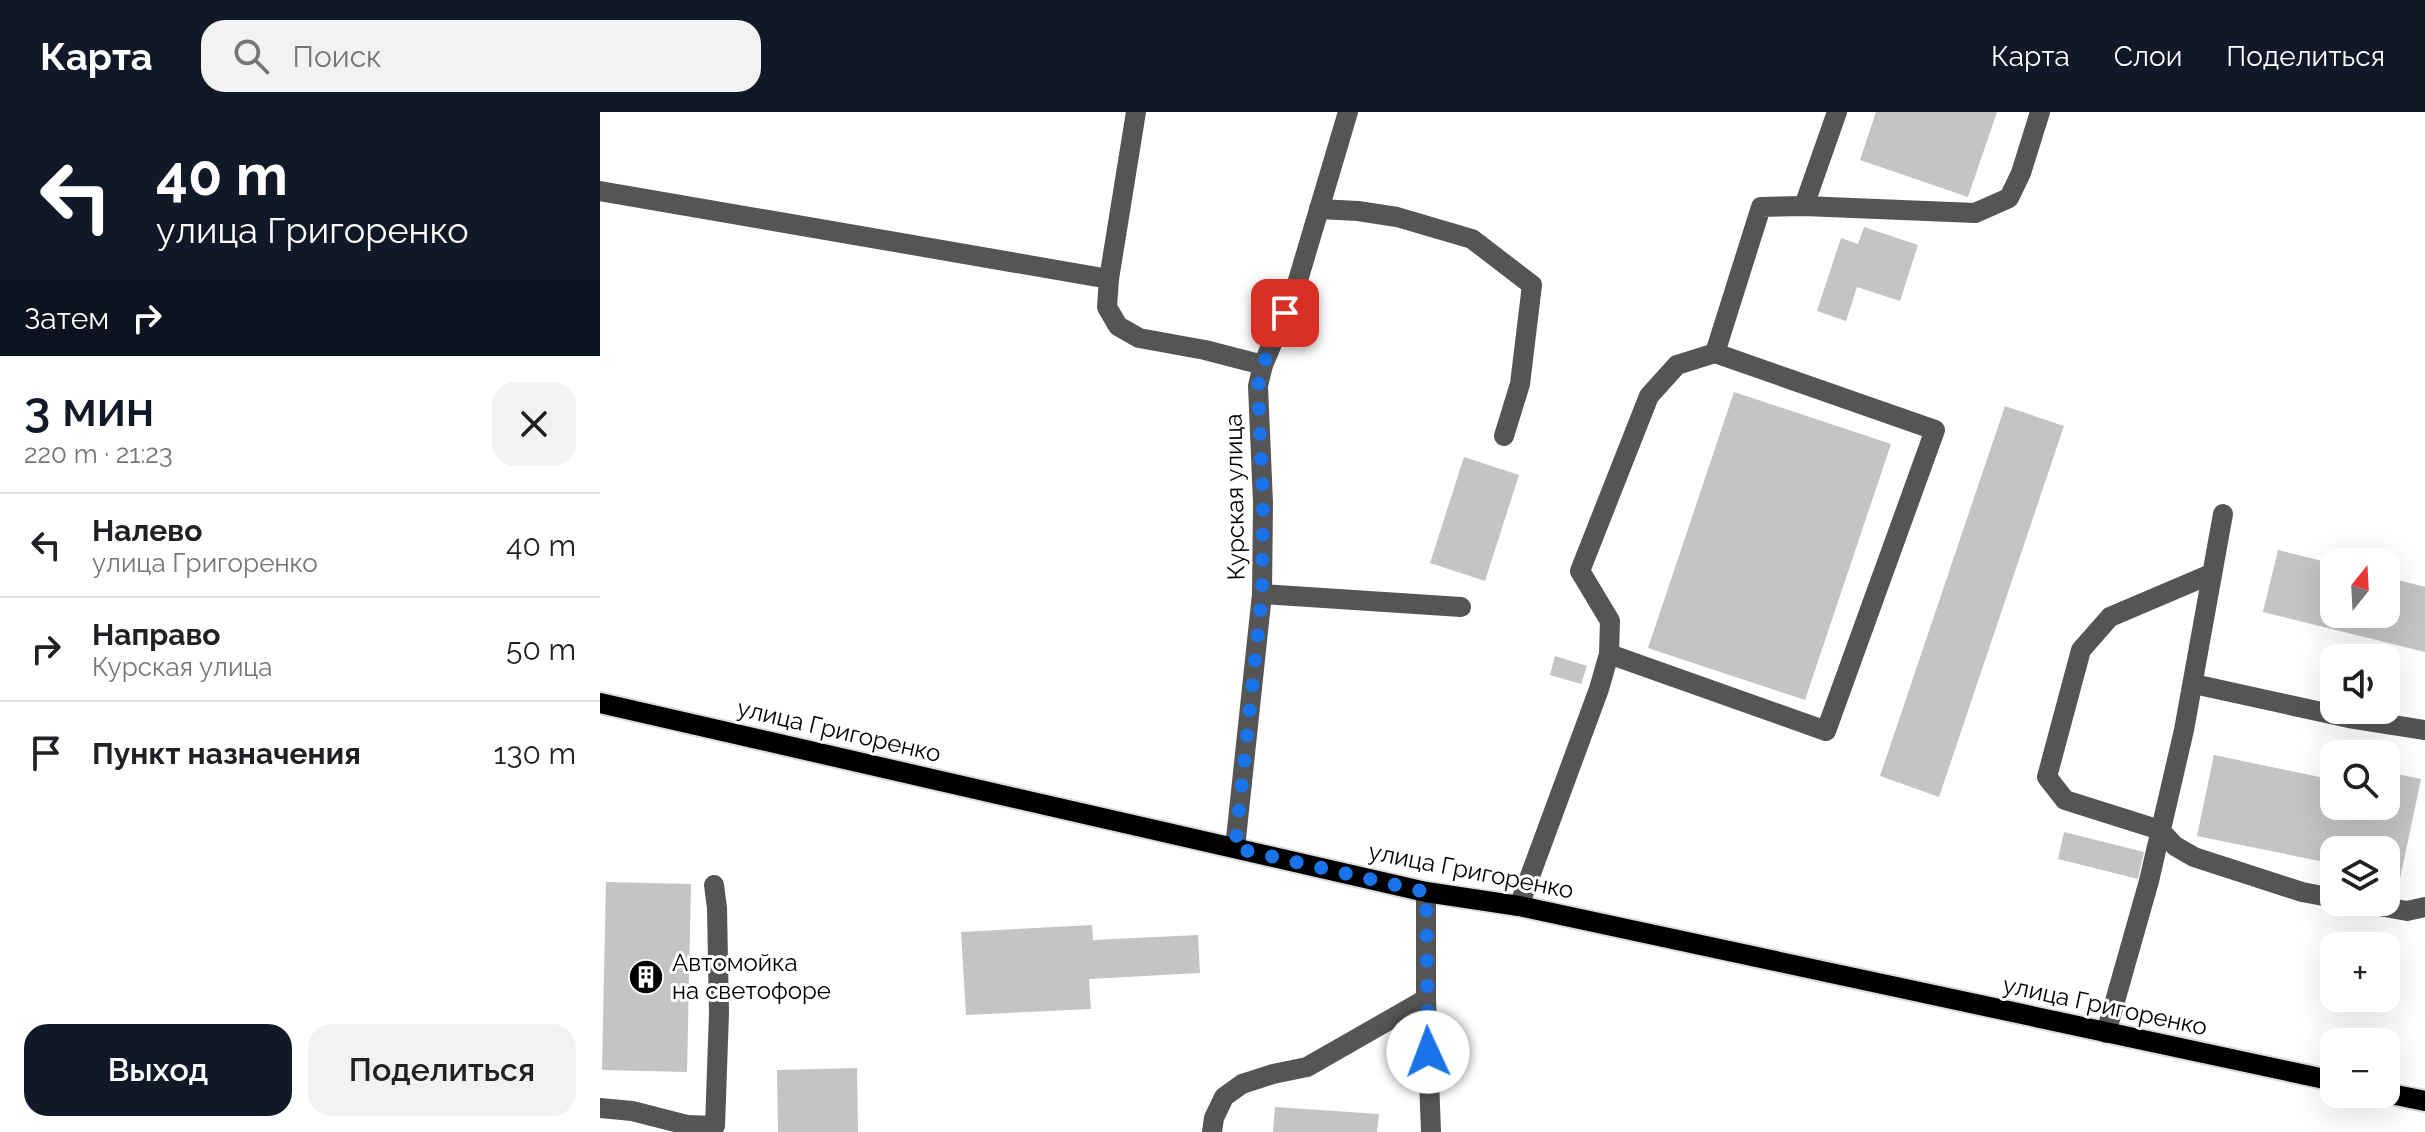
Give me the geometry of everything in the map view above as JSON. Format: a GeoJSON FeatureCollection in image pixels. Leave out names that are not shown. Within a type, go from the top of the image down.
{"type":"FeatureCollection","features":[{"type":"Feature","properties":{"kind":"main road","name":"улица Григоренко"},"geometry":{"type":"LineString","coordinates":[[600,703],[1426,892],[1519,906],[2320,1078]]}},
{"type":"Feature","properties":{"kind":"main road"},"geometry":{"type":"LineString","coordinates":[[2400,1096],[2425,1101]]}},
{"type":"Feature","properties":{"kind":"street"},"geometry":{"type":"LineString","coordinates":[[1136,112],[1107,307],[1118,326],[1139,338],[1263,365]]}},
{"type":"Feature","properties":{"kind":"street","name":"Курская улица"},"geometry":{"type":"LineString","coordinates":[[1235,848],[1262,594],[1263,503],[1258,386],[1263,365],[1296,287],[1348,112]]}},
{"type":"Feature","properties":{"kind":"street"},"geometry":{"type":"LineString","coordinates":[[1804,206],[1837,112]]}},
{"type":"Feature","properties":{"kind":"street"},"geometry":{"type":"LineString","coordinates":[[1715,353],[1761,207],[1975,213],[2009,198],[2021,173],[2040,112]]}},
{"type":"Feature","properties":{"kind":"street"},"geometry":{"type":"LineString","coordinates":[[600,191],[1109,279]]}},
{"type":"Feature","properties":{"kind":"street"},"geometry":{"type":"LineString","coordinates":[[1319,209],[1397,217],[1472,239],[1532,285],[1520,384],[1504,436]]}},
{"type":"Feature","properties":{"kind":"street"},"geometry":{"type":"LineString","coordinates":[[1519,906],[1609,654],[1610,621],[1580,571],[1649,396],[1677,365],[1715,353],[1935,430],[1826,731],[1609,654]]}},
{"type":"Feature","properties":{"kind":"street"},"geometry":{"type":"LineString","coordinates":[[2106,1033],[2130,952],[2194,684],[2223,514]]}},
{"type":"Feature","properties":{"kind":"street"},"geometry":{"type":"LineString","coordinates":[[2211,574],[2110,617],[2081,650],[2047,777],[2065,800],[2160,830],[2175,846],[2194,857],[2320,895]]}},
{"type":"Feature","properties":{"kind":"street"},"geometry":{"type":"LineString","coordinates":[[1262,594],[1461,607]]}},
{"type":"Feature","properties":{"kind":"street"},"geometry":{"type":"LineString","coordinates":[[2194,684],[2349,718],[2425,730]]}},
{"type":"Feature","properties":{"kind":"street"},"geometry":{"type":"LineString","coordinates":[[600,1108],[632,1111],[690,1129],[715,1126],[719,1013],[714,885]]}},
{"type":"Feature","properties":{"kind":"street"},"geometry":{"type":"LineString","coordinates":[[1426,892],[1431,1132]]}},
{"type":"Feature","properties":{"kind":"street"},"geometry":{"type":"LineString","coordinates":[[2400,910],[2425,907]]}},
{"type":"Feature","properties":{"kind":"street"},"geometry":{"type":"LineString","coordinates":[[1212,1132],[1214,1118],[1224,1097],[1242,1084],[1307,1067],[1426,999]]}},
{"type":"Feature","properties":{"kind":"building"},"geometry":{"type":"Polygon","coordinates":[[[1876,112],[1997,112],[1968,197],[1860,160],[1876,112]]]}},
{"type":"Feature","properties":{"kind":"building"},"geometry":{"type":"Polygon","coordinates":[[[1864,227],[1918,245],[1900,301],[1857,287],[1846,321],[1817,311],[1841,238],[1858,244],[1864,227]]]}},
{"type":"Feature","properties":{"kind":"building"},"geometry":{"type":"Polygon","coordinates":[[[1734,392],[1891,444],[1805,700],[1648,648],[1734,392]]]}},
{"type":"Feature","properties":{"kind":"building"},"geometry":{"type":"Polygon","coordinates":[[[2005,406],[2064,426],[1939,797],[1880,776],[2005,406]]]}},
{"type":"Feature","properties":{"kind":"building"},"geometry":{"type":"Polygon","coordinates":[[[1464,457],[1519,475],[1485,581],[1430,563],[1464,457]]]}},
{"type":"Feature","properties":{"kind":"building"},"geometry":{"type":"Polygon","coordinates":[[[2278,550],[2320,560],[2320,626],[2263,612],[2278,550]]]}},
{"type":"Feature","properties":{"kind":"building"},"geometry":{"type":"Polygon","coordinates":[[[2400,581],[2425,587],[2425,652],[2328,628],[2400,628],[2400,581]]]}},
{"type":"Feature","properties":{"kind":"building"},"geometry":{"type":"Polygon","coordinates":[[[1555,656],[1587,666],[1581,684],[1550,675],[1555,656]]]}},
{"type":"Feature","properties":{"kind":"building"},"geometry":{"type":"Polygon","coordinates":[[[2214,755],[2320,777],[2320,820],[2400,820],[2400,775],[2421,779],[2400,879],[2400,836],[2320,836],[2320,861],[2197,836],[2214,755]]]}},
{"type":"Feature","properties":{"kind":"building"},"geometry":{"type":"Polygon","coordinates":[[[2064,832],[2144,852],[2138,879],[2058,859],[2064,832]]]}},
{"type":"Feature","properties":{"kind":"building","name":"Автомойка на светофоре"},"geometry":{"type":"Polygon","coordinates":[[[606,882],[691,884],[687,1072],[602,1070],[606,882]]]}},
{"type":"Feature","properties":{"kind":"building"},"geometry":{"type":"Polygon","coordinates":[[[1092,925],[1093,940],[1198,935],[1200,973],[1089,979],[1091,1009],[966,1015],[961,932],[1092,925]]]}},
{"type":"Feature","properties":{"kind":"building"},"geometry":{"type":"Polygon","coordinates":[[[857,1068],[858,1132],[778,1132],[777,1070],[857,1068]]]}},
{"type":"Feature","properties":{"kind":"building"},"geometry":{"type":"Polygon","coordinates":[[[1275,1107],[1379,1114],[1377,1132],[1273,1132],[1275,1107]]]}},
{"type":"Feature","properties":{"kind":"place","name":"Автомойка на светофоре"},"geometry":{"type":"Point","coordinates":[646,977]}},
{"type":"Feature","properties":{"kind":"route"},"geometry":{"type":"LineString","coordinates":[[1285,313],[1263,365],[1258,386],[1263,503],[1262,594],[1235,848],[1426,892],[1428,1052]]}}]}
